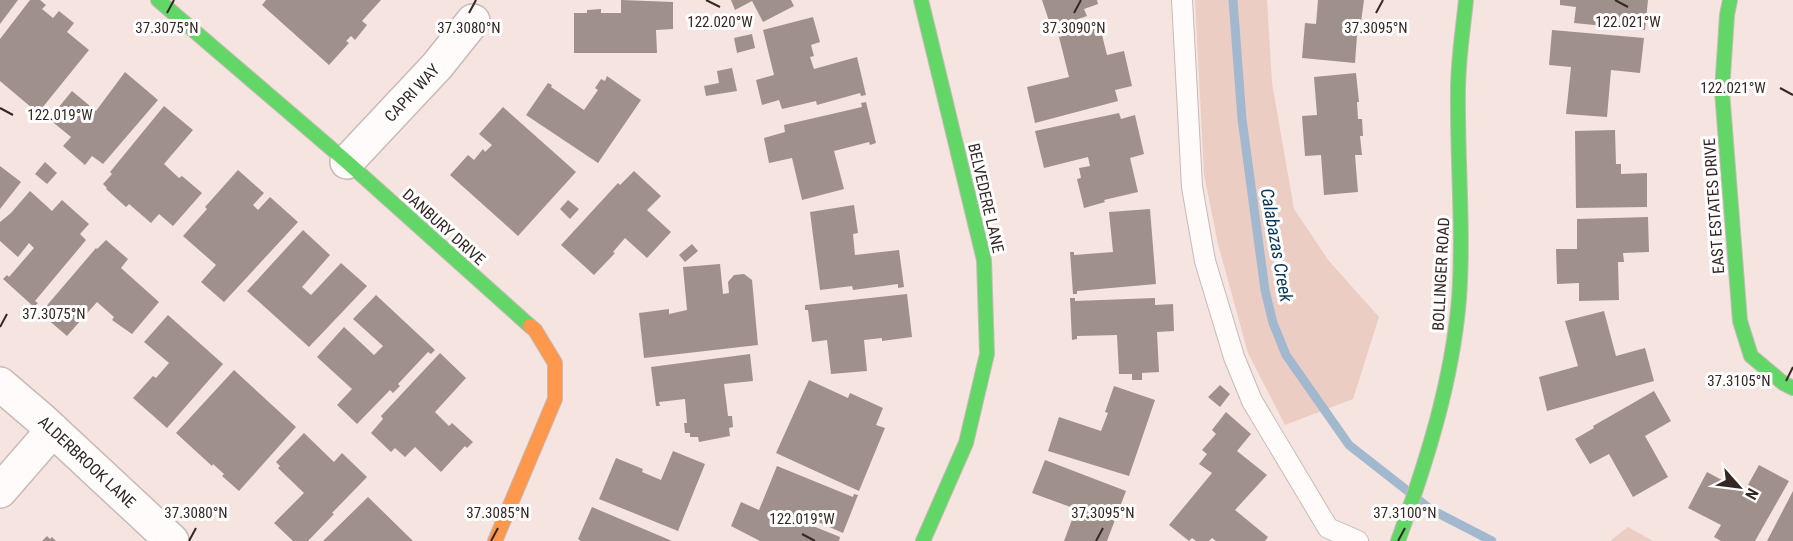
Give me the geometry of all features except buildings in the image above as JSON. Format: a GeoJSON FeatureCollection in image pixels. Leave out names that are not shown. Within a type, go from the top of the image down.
{"type":"FeatureCollection","features":[{"type":"Feature","properties":{"kind":"street","name":"DANBURY DRIVE"},"geometry":{"type":"LineString","coordinates":[[158,0],[347,162],[535,330],[555,363],[555,399],[495,541]]}},
{"type":"Feature","properties":{"kind":"street","name":"BELVEDERE LANE"},"geometry":{"type":"LineString","coordinates":[[921,0],[984,260],[987,354],[966,443],[923,541]]}},
{"type":"Feature","properties":{"kind":"street","name":"BOLLINGER ROAD"},"geometry":{"type":"LineString","coordinates":[[1398,541],[1418,487],[1432,439],[1456,331],[1461,249],[1458,88],[1466,0]]}},
{"type":"Feature","properties":{"kind":"street","name":"EAST ESTATES DRIVE"},"geometry":{"type":"LineString","coordinates":[[1730,0],[1722,91],[1740,321],[1751,356],[1793,388]]}},
{"type":"Feature","properties":{"kind":"street","name":"CAPRI WAY"},"geometry":{"type":"LineString","coordinates":[[347,162],[437,66],[474,21]]}},
{"type":"Feature","properties":{"kind":"street","name":"ALDERBROOK LANE"},"geometry":{"type":"LineString","coordinates":[[0,384],[172,541]]}},
{"type":"Feature","properties":{"kind":"street"},"geometry":{"type":"LineString","coordinates":[[0,491],[53,430]]}},
{"type":"Feature","properties":{"kind":"lane"},"geometry":{"type":"LineString","coordinates":[[1182,0],[1192,187],[1205,261],[1234,357],[1252,401],[1328,528],[1358,541]]}},
{"type":"Feature","properties":{"kind":"shaded area"},"geometry":{"type":"Polygon","coordinates":[[[1195,0],[1267,0],[1272,83],[1294,209],[1329,261],[1379,317],[1353,399],[1285,425],[1248,353],[1218,244],[1204,174],[1195,0]]]}},
{"type":"Feature","properties":{"kind":"shaded area"},"geometry":{"type":"Polygon","coordinates":[[[1628,527],[1653,541],[1610,541],[1628,527]]]}},
{"type":"Feature","properties":{"kind":"waterway","name":"Calabazas Creek"},"geometry":{"type":"LineString","coordinates":[[1233,0],[1242,119],[1265,290],[1273,323],[1286,355],[1349,445],[1409,492]]}},
{"type":"Feature","properties":{"kind":"waterway","name":"Calabazas Creek"},"geometry":{"type":"LineString","coordinates":[[1420,501],[1430,509],[1492,541]]}},
{"type":"Feature","properties":{"kind":"traffic: fast"},"geometry":{"type":"LineString","coordinates":[[158,0],[347,162],[530,326]]}},
{"type":"Feature","properties":{"kind":"traffic: fast"},"geometry":{"type":"LineString","coordinates":[[921,0],[984,260],[987,354],[966,443],[923,541]]}},
{"type":"Feature","properties":{"kind":"traffic: fast"},"geometry":{"type":"LineString","coordinates":[[1398,541],[1436,422],[1456,330],[1461,247],[1458,79],[1466,0]]}},
{"type":"Feature","properties":{"kind":"traffic: fast"},"geometry":{"type":"LineString","coordinates":[[1730,0],[1722,91],[1740,321],[1751,356],[1783,383],[1793,388]]}},
{"type":"Feature","properties":{"kind":"traffic: slow"},"geometry":{"type":"LineString","coordinates":[[495,541],[555,399],[555,363],[535,330],[530,326]]}}]}
